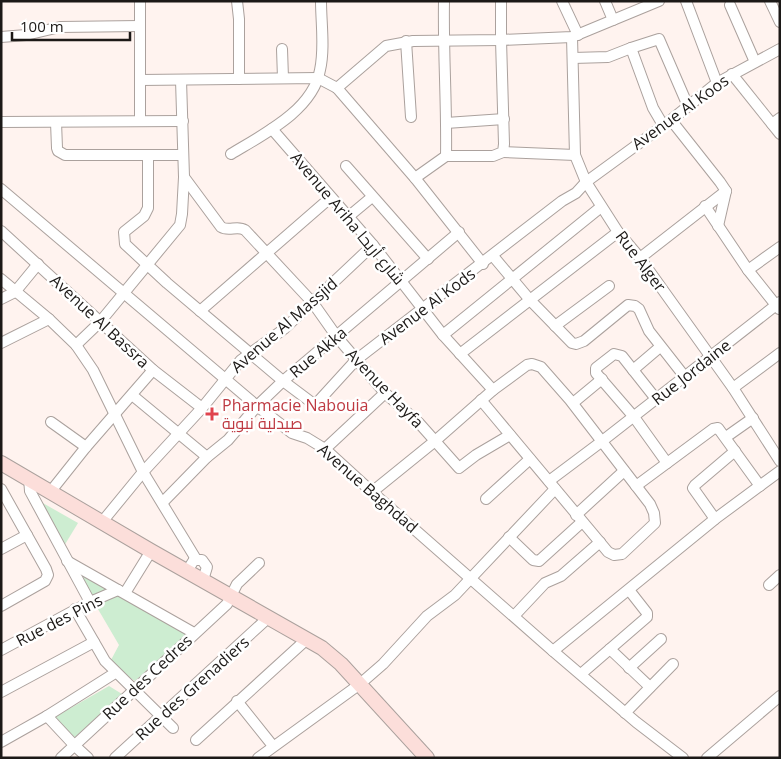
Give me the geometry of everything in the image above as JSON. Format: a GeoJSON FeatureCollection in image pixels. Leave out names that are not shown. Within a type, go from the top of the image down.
{"type":"FeatureCollection","features":[{"type":"Feature","properties":{"kind":"main road"},"geometry":{"type":"LineString","coordinates":[[1,463],[330,654],[427,758]]}},
{"type":"Feature","properties":{"kind":"street"},"geometry":{"type":"LineString","coordinates":[[140,1],[140,121]]}},
{"type":"Feature","properties":{"kind":"street"},"geometry":{"type":"LineString","coordinates":[[237,1],[239,19],[239,79]]}},
{"type":"Feature","properties":{"kind":"street"},"geometry":{"type":"LineString","coordinates":[[231,154],[272,129],[309,98],[318,78],[322,62],[321,1]]}},
{"type":"Feature","properties":{"kind":"street"},"geometry":{"type":"LineString","coordinates":[[444,1],[443,41],[446,156]]}},
{"type":"Feature","properties":{"kind":"street"},"geometry":{"type":"LineString","coordinates":[[501,1],[503,152]]}},
{"type":"Feature","properties":{"kind":"street"},"geometry":{"type":"LineString","coordinates":[[562,1],[575,36]]}},
{"type":"Feature","properties":{"kind":"street"},"geometry":{"type":"LineString","coordinates":[[605,1],[613,20]]}},
{"type":"Feature","properties":{"kind":"street"},"geometry":{"type":"LineString","coordinates":[[338,88],[386,46],[406,41],[501,40],[575,36],[613,20],[642,4],[659,1]]}},
{"type":"Feature","properties":{"kind":"street"},"geometry":{"type":"LineString","coordinates":[[686,1],[717,83]]}},
{"type":"Feature","properties":{"kind":"street"},"geometry":{"type":"LineString","coordinates":[[770,1],[780,22]]}},
{"type":"Feature","properties":{"kind":"street"},"geometry":{"type":"LineString","coordinates":[[730,6],[755,62]]}},
{"type":"Feature","properties":{"kind":"street"},"geometry":{"type":"LineString","coordinates":[[1,37],[60,27],[140,26]]}},
{"type":"Feature","properties":{"kind":"street","name":"Rue Alger"},"geometry":{"type":"LineString","coordinates":[[575,36],[573,58],[575,155],[586,182],[618,232],[640,258],[733,388],[780,461]]}},
{"type":"Feature","properties":{"kind":"street"},"geometry":{"type":"LineString","coordinates":[[573,58],[608,57],[659,39],[688,106]]}},
{"type":"Feature","properties":{"kind":"street"},"geometry":{"type":"LineString","coordinates":[[406,41],[411,117]]}},
{"type":"Feature","properties":{"kind":"street"},"geometry":{"type":"LineString","coordinates":[[631,48],[653,108],[723,187],[718,226]]}},
{"type":"Feature","properties":{"kind":"street"},"geometry":{"type":"LineString","coordinates":[[282,49],[283,78]]}},
{"type":"Feature","properties":{"kind":"street","name":"Avenue Al Koos"},"geometry":{"type":"LineString","coordinates":[[493,256],[562,201],[576,193],[586,182],[667,123],[717,83],[780,49]]}},
{"type":"Feature","properties":{"kind":"street"},"geometry":{"type":"LineString","coordinates":[[732,74],[776,121],[780,134]]}},
{"type":"Feature","properties":{"kind":"street"},"geometry":{"type":"LineString","coordinates":[[140,80],[318,78],[338,88],[415,178],[483,264]]}},
{"type":"Feature","properties":{"kind":"street"},"geometry":{"type":"LineString","coordinates":[[76,345],[100,322],[180,225],[184,178],[181,80]]}},
{"type":"Feature","properties":{"kind":"street"},"geometry":{"type":"LineString","coordinates":[[446,123],[504,119]]}},
{"type":"Feature","properties":{"kind":"street"},"geometry":{"type":"LineString","coordinates":[[1,122],[183,121]]}},
{"type":"Feature","properties":{"kind":"street"},"geometry":{"type":"LineString","coordinates":[[56,122],[57,148],[58,151],[65,155],[183,155]]}},
{"type":"Feature","properties":{"kind":"street","name":"Avenue Ariha شارع أريحا"},"geometry":{"type":"LineString","coordinates":[[272,129],[402,281],[443,335],[493,390]]}},
{"type":"Feature","properties":{"kind":"street"},"geometry":{"type":"LineString","coordinates":[[415,178],[446,156],[493,156],[503,152],[575,155]]}},
{"type":"Feature","properties":{"kind":"street"},"geometry":{"type":"LineString","coordinates":[[148,156],[148,208],[144,216],[124,232],[124,242],[127,248],[283,381]]}},
{"type":"Feature","properties":{"kind":"street"},"geometry":{"type":"LineString","coordinates":[[346,166],[428,258]]}},
{"type":"Feature","properties":{"kind":"street","name":"Avenue Hayfa"},"geometry":{"type":"LineString","coordinates":[[184,178],[221,227],[226,229],[242,228],[267,253],[312,303],[337,337],[385,393],[435,440],[459,468],[476,455],[510,435]]}},
{"type":"Feature","properties":{"kind":"street"},"geometry":{"type":"LineString","coordinates":[[640,258],[705,206],[723,187]]}},
{"type":"Feature","properties":{"kind":"street","name":"Avenue Baghdad"},"geometry":{"type":"LineString","coordinates":[[1,189],[257,406],[292,432],[307,438],[325,449],[554,651],[625,712],[683,758]]}},
{"type":"Feature","properties":{"kind":"street"},"geometry":{"type":"LineString","coordinates":[[348,217],[372,197]]}},
{"type":"Feature","properties":{"kind":"street"},"geometry":{"type":"LineString","coordinates":[[200,311],[330,198]]}},
{"type":"Feature","properties":{"kind":"street"},"geometry":{"type":"LineString","coordinates":[[705,206],[748,270],[778,306]]}},
{"type":"Feature","properties":{"kind":"street"},"geometry":{"type":"LineString","coordinates":[[443,335],[601,207]]}},
{"type":"Feature","properties":{"kind":"street","name":"Avenue Al Bassra"},"geometry":{"type":"LineString","coordinates":[[1,231],[153,370],[202,408]]}},
{"type":"Feature","properties":{"kind":"street","name":"Rue Akka"},"geometry":{"type":"LineString","coordinates":[[163,502],[207,457],[228,440],[257,406],[283,381],[459,232]]}},
{"type":"Feature","properties":{"kind":"street"},"geometry":{"type":"LineString","coordinates":[[460,354],[618,232]]}},
{"type":"Feature","properties":{"kind":"street","name":"Avenue Al Massjid"},"geometry":{"type":"LineString","coordinates":[[102,522],[178,433],[202,408],[225,378],[249,353],[284,329],[372,245]]}},
{"type":"Feature","properties":{"kind":"street"},"geometry":{"type":"LineString","coordinates":[[748,270],[780,247]]}},
{"type":"Feature","properties":{"kind":"street"},"geometry":{"type":"LineString","coordinates":[[493,256],[530,300],[572,343],[580,343],[628,305],[639,309],[644,323],[660,347],[685,377]]}},
{"type":"Feature","properties":{"kind":"street","name":"Avenue Al Kods"},"geometry":{"type":"LineString","coordinates":[[283,381],[315,405],[356,360],[493,256]]}},
{"type":"Feature","properties":{"kind":"street"},"geometry":{"type":"LineString","coordinates":[[1,299],[15,292],[38,264]]}},
{"type":"Feature","properties":{"kind":"street"},"geometry":{"type":"LineString","coordinates":[[1,279],[49,319],[76,345],[93,370],[144,472],[196,560]]}},
{"type":"Feature","properties":{"kind":"street"},"geometry":{"type":"LineString","coordinates":[[555,326],[609,286]]}},
{"type":"Feature","properties":{"kind":"street","name":"Rue Jordaine"},"geometry":{"type":"LineString","coordinates":[[258,758],[360,684],[383,664],[427,616],[455,595],[509,537],[552,485],[601,442],[778,306]]}},
{"type":"Feature","properties":{"kind":"street"},"geometry":{"type":"LineString","coordinates":[[1,343],[49,319]]}},
{"type":"Feature","properties":{"kind":"street"},"geometry":{"type":"LineString","coordinates":[[633,370],[660,347]]}},
{"type":"Feature","properties":{"kind":"street"},"geometry":{"type":"LineString","coordinates":[[733,388],[780,353]]}},
{"type":"Feature","properties":{"kind":"street"},"geometry":{"type":"LineString","coordinates":[[656,399],[622,356],[614,354],[596,368],[596,373],[634,417],[667,463]]}},
{"type":"Feature","properties":{"kind":"street"},"geometry":{"type":"LineString","coordinates":[[372,492],[435,440],[481,400],[493,390],[527,365],[532,364],[541,367],[573,403],[636,486],[651,508],[655,523],[622,554],[614,555],[608,552],[481,400]]}},
{"type":"Feature","properties":{"kind":"street"},"geometry":{"type":"LineString","coordinates":[[51,491],[86,447],[153,370]]}},
{"type":"Feature","properties":{"kind":"street"},"geometry":{"type":"LineString","coordinates":[[573,403],[602,380]]}},
{"type":"Feature","properties":{"kind":"street"},"geometry":{"type":"LineString","coordinates":[[325,449],[385,393]]}},
{"type":"Feature","properties":{"kind":"street"},"geometry":{"type":"LineString","coordinates":[[132,394],[207,457]]}},
{"type":"Feature","properties":{"kind":"street"},"geometry":{"type":"LineString","coordinates":[[726,438],[753,418]]}},
{"type":"Feature","properties":{"kind":"street"},"geometry":{"type":"LineString","coordinates":[[51,422],[86,447]]}},
{"type":"Feature","properties":{"kind":"street"},"geometry":{"type":"LineString","coordinates":[[636,486],[716,428],[726,438],[760,486]]}},
{"type":"Feature","properties":{"kind":"street"},"geometry":{"type":"LineString","coordinates":[[715,519],[693,488],[735,450]]}},
{"type":"Feature","properties":{"kind":"street"},"geometry":{"type":"LineString","coordinates":[[486,499],[530,459]]}},
{"type":"Feature","properties":{"kind":"street"},"geometry":{"type":"LineString","coordinates":[[509,537],[533,560],[539,561],[624,471]]}},
{"type":"Feature","properties":{"kind":"street"},"geometry":{"type":"LineString","coordinates":[[554,651],[715,519],[780,471]]}},
{"type":"Feature","properties":{"kind":"street"},"geometry":{"type":"LineString","coordinates":[[29,478],[30,491],[90,602]]}},
{"type":"Feature","properties":{"kind":"street"},"geometry":{"type":"LineString","coordinates":[[1,489],[46,569],[47,578],[1,606]]}},
{"type":"Feature","properties":{"kind":"street"},"geometry":{"type":"LineString","coordinates":[[1,550],[27,535]]}},
{"type":"Feature","properties":{"kind":"street"},"geometry":{"type":"LineString","coordinates":[[514,616],[545,583],[562,576],[600,542]]}},
{"type":"Feature","properties":{"kind":"street"},"geometry":{"type":"LineString","coordinates":[[122,592],[151,551]]}},
{"type":"Feature","properties":{"kind":"street"},"geometry":{"type":"LineString","coordinates":[[186,571],[191,562],[202,560],[206,564],[207,570],[203,580]]}},
{"type":"Feature","properties":{"kind":"street"},"geometry":{"type":"LineString","coordinates":[[67,561],[194,633]]}},
{"type":"Feature","properties":{"kind":"street","name":"Rue des Cedres"},"geometry":{"type":"LineString","coordinates":[[60,758],[227,604],[238,584],[259,563]]}},
{"type":"Feature","properties":{"kind":"street"},"geometry":{"type":"LineString","coordinates":[[768,585],[780,575]]}},
{"type":"Feature","properties":{"kind":"street"},"geometry":{"type":"LineString","coordinates":[[581,674],[647,617],[647,613],[628,590]]}},
{"type":"Feature","properties":{"kind":"street","name":"Rue des Pins"},"geometry":{"type":"LineString","coordinates":[[1,650],[75,609],[122,592]]}},
{"type":"Feature","properties":{"kind":"street"},"geometry":{"type":"LineString","coordinates":[[75,609],[104,661],[173,728]]}},
{"type":"Feature","properties":{"kind":"street","name":"Rue des Grenadiers"},"geometry":{"type":"LineString","coordinates":[[115,758],[269,617]]}},
{"type":"Feature","properties":{"kind":"street"},"geometry":{"type":"LineString","coordinates":[[196,740],[307,639]]}},
{"type":"Feature","properties":{"kind":"street"},"geometry":{"type":"LineString","coordinates":[[629,668],[662,639]]}},
{"type":"Feature","properties":{"kind":"street"},"geometry":{"type":"LineString","coordinates":[[1,692],[94,642]]}},
{"type":"Feature","properties":{"kind":"street"},"geometry":{"type":"LineString","coordinates":[[610,649],[650,687]]}},
{"type":"Feature","properties":{"kind":"street"},"geometry":{"type":"LineString","coordinates":[[625,712],[673,664]]}},
{"type":"Feature","properties":{"kind":"street"},"geometry":{"type":"LineString","coordinates":[[1,742],[47,716],[115,673]]}},
{"type":"Feature","properties":{"kind":"street"},"geometry":{"type":"LineString","coordinates":[[707,758],[780,696]]}},
{"type":"Feature","properties":{"kind":"street"},"geometry":{"type":"LineString","coordinates":[[237,701],[273,746]]}},
{"type":"Feature","properties":{"kind":"street"},"geometry":{"type":"LineString","coordinates":[[47,716],[88,758]]}},
{"type":"Feature","properties":{"kind":"green space"},"geometry":{"type":"Polygon","coordinates":[[[41,502],[78,523],[64,546],[41,502]]]}},
{"type":"Feature","properties":{"kind":"green space"},"geometry":{"type":"Polygon","coordinates":[[[80,572],[109,589],[90,597],[80,572]]]}},
{"type":"Feature","properties":{"kind":"green space"},"geometry":{"type":"Polygon","coordinates":[[[119,594],[189,633],[135,681],[116,669],[111,660],[119,645],[95,604],[119,594]]]}},
{"type":"Feature","properties":{"kind":"green space"},"geometry":{"type":"Polygon","coordinates":[[[109,686],[122,694],[74,738],[55,717],[109,686]]]}},
{"type":"Feature","properties":{"kind":"place","name":"Pharmacie Nabouia صيدلية نبوية"},"geometry":{"type":"Point","coordinates":[212,414]}}]}
